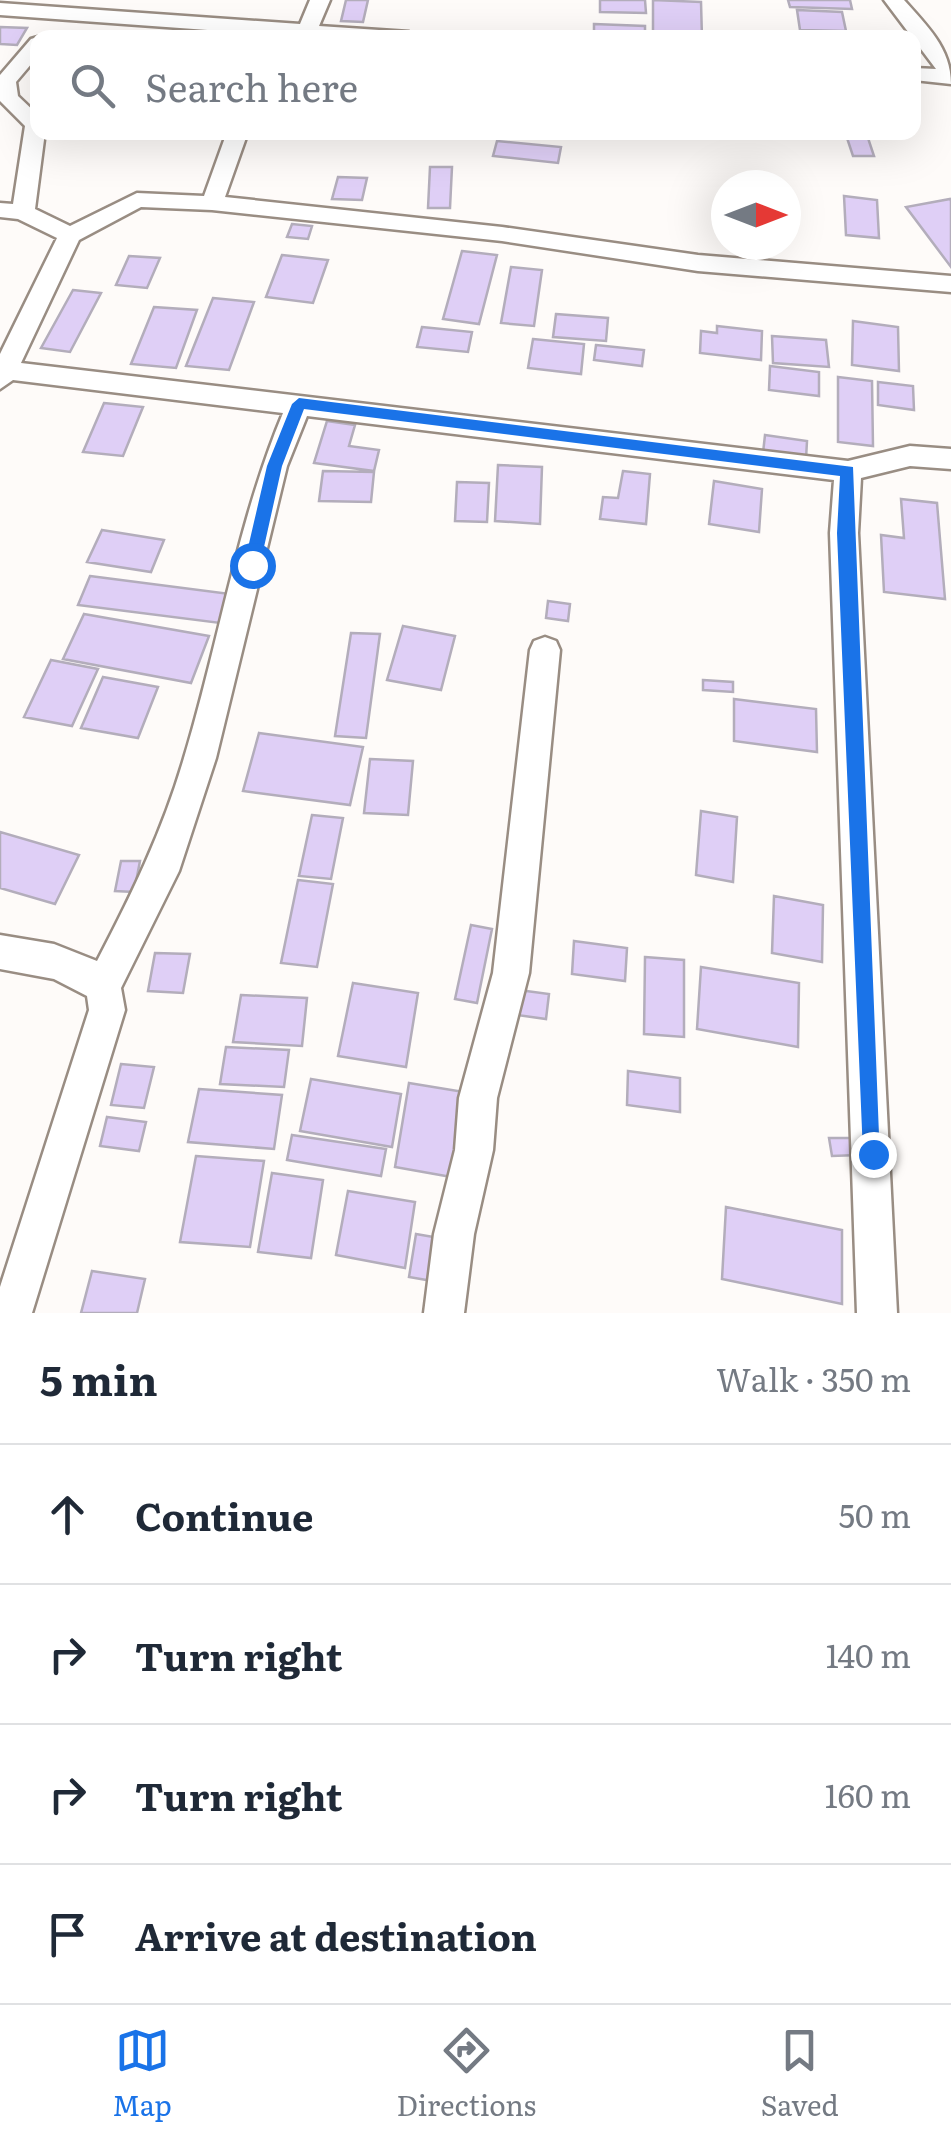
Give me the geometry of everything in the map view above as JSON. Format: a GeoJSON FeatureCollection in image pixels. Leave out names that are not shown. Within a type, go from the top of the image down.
{"type":"FeatureCollection","features":[{"type":"Feature","properties":{"kind":"street"},"geometry":{"type":"LineString","coordinates":[[308,30],[320,0]]}},
{"type":"Feature","properties":{"kind":"street"},"geometry":{"type":"LineString","coordinates":[[894,0],[920,30]]}},
{"type":"Feature","properties":{"kind":"street"},"geometry":{"type":"LineString","coordinates":[[0,9],[227,30]]}},
{"type":"Feature","properties":{"kind":"street"},"geometry":{"type":"LineString","coordinates":[[49,30],[61,16]]}},
{"type":"Feature","properties":{"kind":"street"},"geometry":{"type":"LineString","coordinates":[[921,31],[950,77]]}},
{"type":"Feature","properties":{"kind":"street"},"geometry":{"type":"LineString","coordinates":[[30,52],[6,81],[8,98],[30,119]]}},
{"type":"Feature","properties":{"kind":"street"},"geometry":{"type":"LineString","coordinates":[[921,75],[950,77]]}},
{"type":"Feature","properties":{"kind":"street"},"geometry":{"type":"LineString","coordinates":[[32,140],[11,211],[70,235]]}},
{"type":"Feature","properties":{"kind":"street"},"geometry":{"type":"LineString","coordinates":[[212,203],[235,140]]}},
{"type":"Feature","properties":{"kind":"street"},"geometry":{"type":"LineString","coordinates":[[951,284],[698,264],[502,234],[212,203],[137,200],[70,235],[2,375],[299,404],[848,471],[910,456],[951,459]]}},
{"type":"Feature","properties":{"kind":"street"},"geometry":{"type":"LineString","coordinates":[[103,986],[162,871],[194,777],[274,466],[299,404]]}},
{"type":"Feature","properties":{"kind":"street"},"geometry":{"type":"LineString","coordinates":[[848,471],[844,533],[876,1313]]}},
{"type":"Feature","properties":{"kind":"street"},"geometry":{"type":"LineString","coordinates":[[444,1313],[454,1234],[474,1150],[478,1098],[511,973],[546,650]]}},
{"type":"Feature","properties":{"kind":"street"},"geometry":{"type":"LineString","coordinates":[[0,952],[61,961],[86,970],[103,986],[108,1010],[12,1313]]}},
{"type":"Feature","properties":{"kind":"building"},"geometry":{"type":"Polygon","coordinates":[[[346,0],[368,0],[363,22],[341,21],[346,0]]]}},
{"type":"Feature","properties":{"kind":"building"},"geometry":{"type":"Polygon","coordinates":[[[600,0],[645,0],[646,13],[600,12],[600,0]]]}},
{"type":"Feature","properties":{"kind":"building"},"geometry":{"type":"Polygon","coordinates":[[[653,0],[701,2],[702,30],[653,30],[653,0]]]}},
{"type":"Feature","properties":{"kind":"building"},"geometry":{"type":"Polygon","coordinates":[[[788,0],[850,0],[852,9],[790,7],[788,0]]]}},
{"type":"Feature","properties":{"kind":"building"},"geometry":{"type":"Polygon","coordinates":[[[797,10],[842,12],[846,30],[800,30],[797,10]]]}},
{"type":"Feature","properties":{"kind":"building"},"geometry":{"type":"Polygon","coordinates":[[[594,24],[645,26],[645,30],[594,30],[594,24]]]}},
{"type":"Feature","properties":{"kind":"building"},"geometry":{"type":"Polygon","coordinates":[[[0,27],[27,28],[17,45],[0,44],[0,27]]]}},
{"type":"Feature","properties":{"kind":"building"},"geometry":{"type":"Polygon","coordinates":[[[848,140],[869,140],[874,156],[853,156],[848,140]]]}},
{"type":"Feature","properties":{"kind":"building"},"geometry":{"type":"Polygon","coordinates":[[[497,141],[561,147],[558,163],[493,156],[497,141]]]}},
{"type":"Feature","properties":{"kind":"building"},"geometry":{"type":"Polygon","coordinates":[[[430,167],[452,167],[450,208],[428,208],[430,167]]]}},
{"type":"Feature","properties":{"kind":"building"},"geometry":{"type":"Polygon","coordinates":[[[338,177],[367,178],[362,200],[332,199],[338,177]]]}},
{"type":"Feature","properties":{"kind":"building"},"geometry":{"type":"Polygon","coordinates":[[[844,196],[877,200],[879,238],[846,235],[844,196]]]}},
{"type":"Feature","properties":{"kind":"building"},"geometry":{"type":"Polygon","coordinates":[[[951,201],[951,267],[906,207],[951,201]]]}},
{"type":"Feature","properties":{"kind":"building"},"geometry":{"type":"Polygon","coordinates":[[[292,224],[312,226],[308,239],[287,237],[292,224]]]}},
{"type":"Feature","properties":{"kind":"building"},"geometry":{"type":"Polygon","coordinates":[[[462,251],[497,255],[479,324],[443,319],[462,251]]]}},
{"type":"Feature","properties":{"kind":"building"},"geometry":{"type":"Polygon","coordinates":[[[282,255],[328,260],[313,303],[266,297],[282,255]]]}},
{"type":"Feature","properties":{"kind":"building"},"geometry":{"type":"Polygon","coordinates":[[[129,256],[160,258],[147,288],[116,285],[129,256]]]}},
{"type":"Feature","properties":{"kind":"building"},"geometry":{"type":"Polygon","coordinates":[[[511,267],[542,270],[534,326],[501,323],[511,267]]]}},
{"type":"Feature","properties":{"kind":"building"},"geometry":{"type":"Polygon","coordinates":[[[73,290],[101,293],[70,352],[41,348],[73,290]]]}},
{"type":"Feature","properties":{"kind":"building"},"geometry":{"type":"Polygon","coordinates":[[[213,298],[254,302],[229,370],[186,366],[213,298]]]}},
{"type":"Feature","properties":{"kind":"building"},"geometry":{"type":"Polygon","coordinates":[[[154,307],[197,310],[176,368],[131,364],[154,307]]]}},
{"type":"Feature","properties":{"kind":"building"},"geometry":{"type":"Polygon","coordinates":[[[556,314],[608,318],[606,341],[553,337],[556,314]]]}},
{"type":"Feature","properties":{"kind":"building"},"geometry":{"type":"Polygon","coordinates":[[[853,321],[898,327],[899,371],[852,365],[853,321]]]}},
{"type":"Feature","properties":{"kind":"building"},"geometry":{"type":"Polygon","coordinates":[[[717,326],[762,331],[761,360],[700,353],[701,331],[717,333],[717,326]]]}},
{"type":"Feature","properties":{"kind":"building"},"geometry":{"type":"Polygon","coordinates":[[[422,327],[472,332],[468,352],[417,347],[422,327]]]}},
{"type":"Feature","properties":{"kind":"building"},"geometry":{"type":"Polygon","coordinates":[[[772,336],[826,340],[829,367],[773,363],[772,336]]]}},
{"type":"Feature","properties":{"kind":"building"},"geometry":{"type":"Polygon","coordinates":[[[533,339],[584,344],[581,374],[528,368],[533,339]]]}},
{"type":"Feature","properties":{"kind":"building"},"geometry":{"type":"Polygon","coordinates":[[[596,345],[644,350],[642,366],[594,360],[596,345]]]}},
{"type":"Feature","properties":{"kind":"building"},"geometry":{"type":"Polygon","coordinates":[[[770,366],[819,372],[819,396],[769,390],[770,366]]]}},
{"type":"Feature","properties":{"kind":"building"},"geometry":{"type":"Polygon","coordinates":[[[838,377],[872,381],[873,446],[838,442],[838,377]]]}},
{"type":"Feature","properties":{"kind":"building"},"geometry":{"type":"Polygon","coordinates":[[[878,382],[913,386],[914,410],[878,405],[878,382]]]}},
{"type":"Feature","properties":{"kind":"building"},"geometry":{"type":"Polygon","coordinates":[[[104,403],[143,407],[123,456],[83,452],[104,403]]]}},
{"type":"Feature","properties":{"kind":"building"},"geometry":{"type":"Polygon","coordinates":[[[327,421],[355,425],[349,446],[379,450],[374,471],[314,463],[327,421]]]}},
{"type":"Feature","properties":{"kind":"building"},"geometry":{"type":"Polygon","coordinates":[[[765,435],[807,441],[806,459],[763,453],[765,435]]]}},
{"type":"Feature","properties":{"kind":"building"},"geometry":{"type":"Polygon","coordinates":[[[498,465],[542,467],[540,524],[495,521],[498,465]]]}},
{"type":"Feature","properties":{"kind":"building"},"geometry":{"type":"Polygon","coordinates":[[[323,471],[374,472],[371,502],[319,501],[323,471]]]}},
{"type":"Feature","properties":{"kind":"building"},"geometry":{"type":"Polygon","coordinates":[[[623,471],[650,474],[646,524],[600,519],[603,497],[618,498],[623,471]]]}},
{"type":"Feature","properties":{"kind":"building"},"geometry":{"type":"Polygon","coordinates":[[[714,481],[762,489],[759,532],[709,524],[714,481]]]}},
{"type":"Feature","properties":{"kind":"building"},"geometry":{"type":"Polygon","coordinates":[[[457,482],[489,483],[487,522],[455,521],[457,482]]]}},
{"type":"Feature","properties":{"kind":"building"},"geometry":{"type":"Polygon","coordinates":[[[901,499],[937,503],[945,599],[884,592],[881,535],[904,538],[901,499]]]}},
{"type":"Feature","properties":{"kind":"building"},"geometry":{"type":"Polygon","coordinates":[[[102,530],[164,540],[151,572],[87,562],[102,530]]]}},
{"type":"Feature","properties":{"kind":"building"},"geometry":{"type":"Polygon","coordinates":[[[90,576],[230,594],[220,623],[78,605],[90,576]]]}},
{"type":"Feature","properties":{"kind":"building"},"geometry":{"type":"Polygon","coordinates":[[[548,601],[570,604],[568,621],[546,618],[548,601]]]}},
{"type":"Feature","properties":{"kind":"building"},"geometry":{"type":"Polygon","coordinates":[[[84,614],[209,636],[191,683],[63,659],[84,614]]]}},
{"type":"Feature","properties":{"kind":"building"},"geometry":{"type":"Polygon","coordinates":[[[403,626],[455,636],[441,690],[387,680],[403,626]]]}},
{"type":"Feature","properties":{"kind":"building"},"geometry":{"type":"Polygon","coordinates":[[[351,633],[380,634],[366,738],[335,736],[351,633]]]}},
{"type":"Feature","properties":{"kind":"building"},"geometry":{"type":"Polygon","coordinates":[[[51,660],[98,669],[72,726],[24,717],[51,660]]]}},
{"type":"Feature","properties":{"kind":"building"},"geometry":{"type":"Polygon","coordinates":[[[103,677],[158,687],[138,738],[81,728],[103,677]]]}},
{"type":"Feature","properties":{"kind":"building"},"geometry":{"type":"Polygon","coordinates":[[[703,680],[733,682],[733,692],[703,690],[703,680]]]}},
{"type":"Feature","properties":{"kind":"building"},"geometry":{"type":"Polygon","coordinates":[[[734,699],[816,709],[817,752],[734,741],[734,699]]]}},
{"type":"Feature","properties":{"kind":"building"},"geometry":{"type":"Polygon","coordinates":[[[259,733],[363,747],[350,805],[243,791],[259,733]]]}},
{"type":"Feature","properties":{"kind":"building"},"geometry":{"type":"Polygon","coordinates":[[[370,759],[413,761],[408,815],[364,813],[370,759]]]}},
{"type":"Feature","properties":{"kind":"building"},"geometry":{"type":"Polygon","coordinates":[[[701,811],[737,817],[733,882],[696,875],[701,811]]]}},
{"type":"Feature","properties":{"kind":"building"},"geometry":{"type":"Polygon","coordinates":[[[312,815],[343,818],[331,879],[299,876],[312,815]]]}},
{"type":"Feature","properties":{"kind":"building"},"geometry":{"type":"Polygon","coordinates":[[[0,832],[79,855],[55,904],[0,888],[0,832]]]}},
{"type":"Feature","properties":{"kind":"building"},"geometry":{"type":"Polygon","coordinates":[[[121,861],[140,861],[134,892],[115,891],[121,861]]]}},
{"type":"Feature","properties":{"kind":"building"},"geometry":{"type":"Polygon","coordinates":[[[298,880],[333,884],[317,967],[281,963],[298,880]]]}},
{"type":"Feature","properties":{"kind":"building"},"geometry":{"type":"Polygon","coordinates":[[[774,896],[823,905],[822,962],[772,953],[774,896]]]}},
{"type":"Feature","properties":{"kind":"building"},"geometry":{"type":"Polygon","coordinates":[[[471,925],[492,929],[477,1003],[455,999],[471,925]]]}},
{"type":"Feature","properties":{"kind":"building"},"geometry":{"type":"Polygon","coordinates":[[[574,941],[627,948],[625,981],[572,974],[574,941]]]}},
{"type":"Feature","properties":{"kind":"building"},"geometry":{"type":"Polygon","coordinates":[[[155,953],[190,954],[183,993],[148,991],[155,953]]]}},
{"type":"Feature","properties":{"kind":"building"},"geometry":{"type":"Polygon","coordinates":[[[645,957],[684,960],[684,1037],[644,1034],[645,957]]]}},
{"type":"Feature","properties":{"kind":"building"},"geometry":{"type":"Polygon","coordinates":[[[701,967],[799,983],[798,1047],[697,1029],[701,967]]]}},
{"type":"Feature","properties":{"kind":"building"},"geometry":{"type":"Polygon","coordinates":[[[353,983],[418,993],[406,1067],[338,1056],[353,983]]]}},
{"type":"Feature","properties":{"kind":"building"},"geometry":{"type":"Polygon","coordinates":[[[519,990],[549,994],[546,1019],[517,1015],[519,990]]]}},
{"type":"Feature","properties":{"kind":"building"},"geometry":{"type":"Polygon","coordinates":[[[241,995],[307,998],[302,1046],[233,1042],[241,995]]]}},
{"type":"Feature","properties":{"kind":"building"},"geometry":{"type":"Polygon","coordinates":[[[226,1047],[289,1050],[284,1087],[220,1084],[226,1047]]]}},
{"type":"Feature","properties":{"kind":"building"},"geometry":{"type":"Polygon","coordinates":[[[121,1064],[154,1067],[144,1108],[111,1105],[121,1064]]]}},
{"type":"Feature","properties":{"kind":"building"},"geometry":{"type":"Polygon","coordinates":[[[628,1071],[680,1078],[680,1112],[627,1105],[628,1071]]]}},
{"type":"Feature","properties":{"kind":"building"},"geometry":{"type":"Polygon","coordinates":[[[311,1079],[401,1094],[392,1147],[300,1131],[311,1079]]]}},
{"type":"Feature","properties":{"kind":"building"},"geometry":{"type":"Polygon","coordinates":[[[409,1083],[470,1093],[457,1178],[395,1167],[409,1083]]]}},
{"type":"Feature","properties":{"kind":"building"},"geometry":{"type":"Polygon","coordinates":[[[199,1089],[282,1095],[274,1149],[188,1142],[199,1089]]]}},
{"type":"Feature","properties":{"kind":"building"},"geometry":{"type":"Polygon","coordinates":[[[107,1117],[146,1122],[139,1151],[100,1146],[107,1117]]]}},
{"type":"Feature","properties":{"kind":"building"},"geometry":{"type":"Polygon","coordinates":[[[292,1135],[386,1149],[381,1176],[287,1160],[292,1135]]]}},
{"type":"Feature","properties":{"kind":"building"},"geometry":{"type":"Polygon","coordinates":[[[829,1138],[855,1138],[858,1155],[832,1156],[829,1138]]]}},
{"type":"Feature","properties":{"kind":"building"},"geometry":{"type":"Polygon","coordinates":[[[196,1156],[264,1161],[250,1247],[180,1242],[196,1156]]]}},
{"type":"Feature","properties":{"kind":"building"},"geometry":{"type":"Polygon","coordinates":[[[272,1173],[323,1180],[311,1258],[258,1252],[272,1173]]]}},
{"type":"Feature","properties":{"kind":"building"},"geometry":{"type":"Polygon","coordinates":[[[348,1191],[415,1202],[405,1268],[336,1255],[348,1191]]]}},
{"type":"Feature","properties":{"kind":"building"},"geometry":{"type":"Polygon","coordinates":[[[726,1207],[842,1230],[842,1304],[722,1279],[726,1207]]]}},
{"type":"Feature","properties":{"kind":"building"},"geometry":{"type":"Polygon","coordinates":[[[416,1234],[445,1239],[438,1282],[409,1277],[416,1234]]]}},
{"type":"Feature","properties":{"kind":"building"},"geometry":{"type":"Polygon","coordinates":[[[92,1271],[145,1279],[137,1313],[81,1313],[92,1271]]]}},
{"type":"Feature","properties":{"kind":"route"},"geometry":{"type":"LineString","coordinates":[[252,565],[274,466],[299,404],[848,471],[844,533],[873,1154]]}}]}
